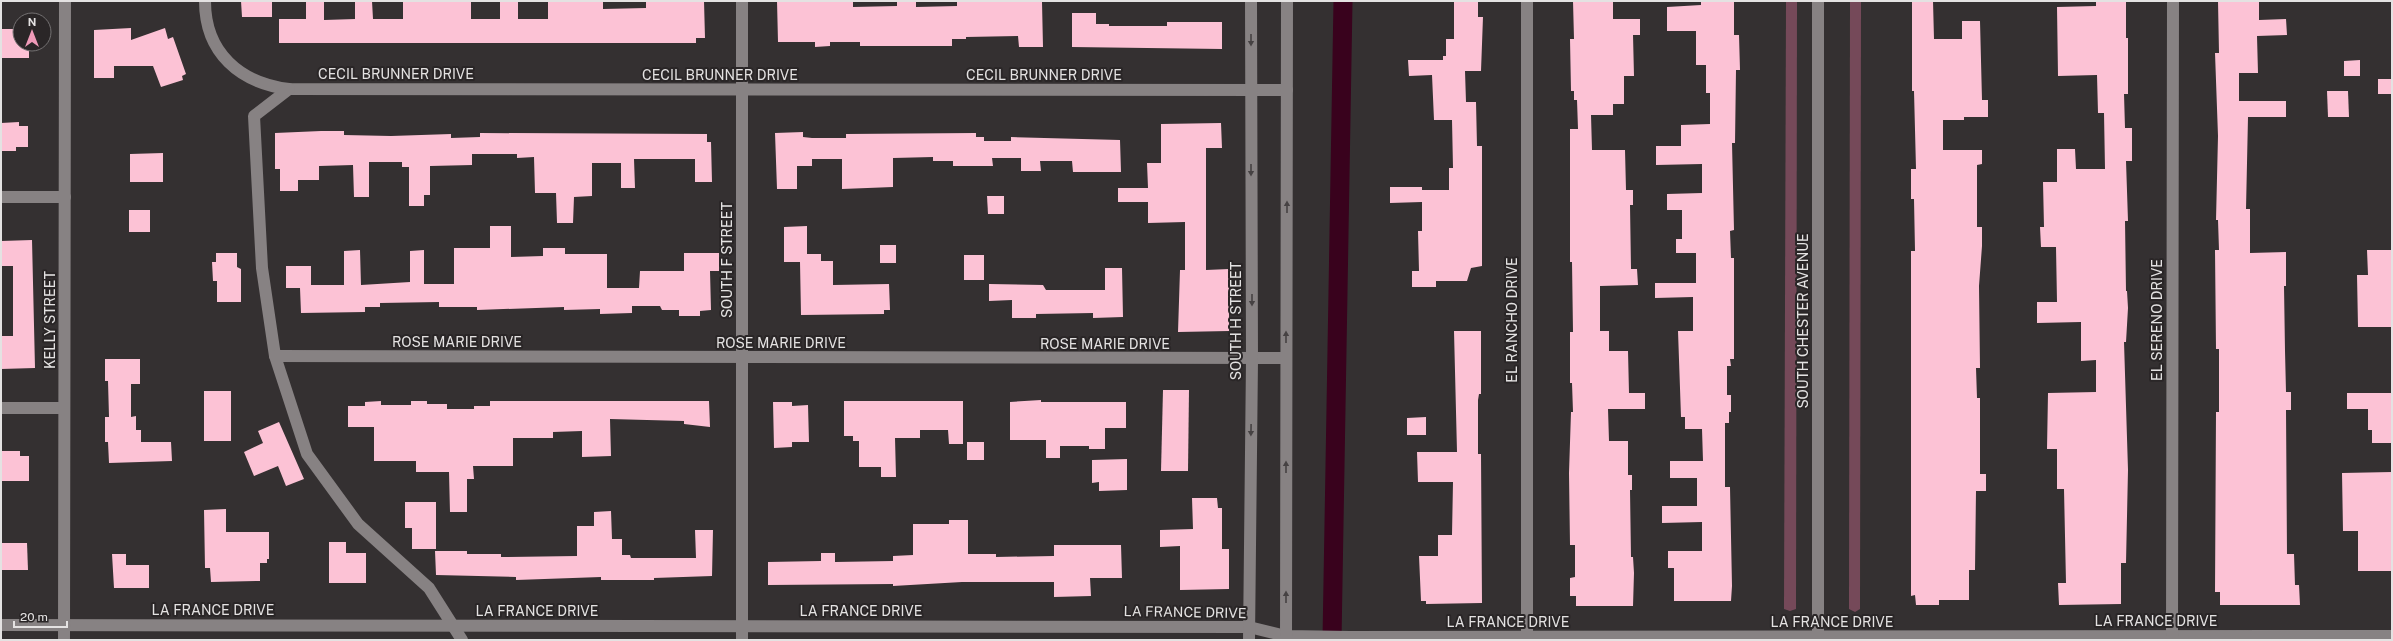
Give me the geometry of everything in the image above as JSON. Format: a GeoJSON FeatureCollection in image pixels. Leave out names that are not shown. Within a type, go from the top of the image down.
{"type":"FeatureCollection","features":[{"type":"Feature","properties":{"kind":"street","name":"KELLY STREET"},"geometry":{"type":"LineString","coordinates":[[64,640],[65,1]]}},
{"type":"Feature","properties":{"kind":"street","name":"CECIL BRUNNER DRIVE"},"geometry":{"type":"LineString","coordinates":[[205,1],[206,19],[212,40],[223,58],[237,71],[255,82],[289,89],[1287,90]]}},
{"type":"Feature","properties":{"kind":"street","name":"SOUTH F STREET"},"geometry":{"type":"LineString","coordinates":[[742,1],[742,640]]}},
{"type":"Feature","properties":{"kind":"street","name":"SOUTH H STREET"},"geometry":{"type":"LineString","coordinates":[[1249,640],[1252,359],[1251,1]]}},
{"type":"Feature","properties":{"kind":"street"},"geometry":{"type":"LineString","coordinates":[[1286,638],[1287,1]]}},
{"type":"Feature","properties":{"kind":"street","name":"EL RANCHO DRIVE"},"geometry":{"type":"LineString","coordinates":[[1527,1],[1527,639]]}},
{"type":"Feature","properties":{"kind":"street","name":"SOUTH CHESTER AVENUE"},"geometry":{"type":"LineString","coordinates":[[1818,1],[1818,638]]}},
{"type":"Feature","properties":{"kind":"street","name":"EL SERENO DRIVE"},"geometry":{"type":"LineString","coordinates":[[2172,638],[2173,1]]}},
{"type":"Feature","properties":{"kind":"street"},"geometry":{"type":"LineString","coordinates":[[289,89],[254,116],[262,268],[275,356],[307,454],[358,524],[429,588],[462,640]]}},
{"type":"Feature","properties":{"kind":"street"},"geometry":{"type":"LineString","coordinates":[[1,196],[65,197]]}},
{"type":"Feature","properties":{"kind":"street","name":"ROSE MARIE DRIVE"},"geometry":{"type":"LineString","coordinates":[[275,356],[1286,358]]}},
{"type":"Feature","properties":{"kind":"street"},"geometry":{"type":"LineString","coordinates":[[1,408],[64,408]]}},
{"type":"Feature","properties":{"kind":"street","name":"LA FRANCE DRIVE"},"geometry":{"type":"LineString","coordinates":[[1,624],[1249,627],[1286,638],[2172,638],[2392,636]]}},
{"type":"Feature","properties":{"kind":"shaded area"},"geometry":{"type":"Polygon","coordinates":[[[1786,1],[1797,1],[1796,609],[1790,611],[1784,609],[1786,1]]]}},
{"type":"Feature","properties":{"kind":"shaded area"},"geometry":{"type":"Polygon","coordinates":[[[1850,1],[1861,1],[1860,609],[1855,612],[1849,609],[1850,1]]]}},
{"type":"Feature","properties":{"kind":"building"},"geometry":{"type":"Polygon","coordinates":[[[241,1],[272,1],[272,17],[242,17],[241,1]]]}},
{"type":"Feature","properties":{"kind":"building"},"geometry":{"type":"Polygon","coordinates":[[[306,1],[324,1],[324,20],[355,19],[355,1],[372,1],[373,19],[403,19],[403,1],[471,1],[471,19],[500,19],[500,1],[518,1],[518,19],[548,19],[548,1],[603,1],[603,9],[646,8],[646,1],[704,1],[705,38],[696,38],[696,43],[279,43],[279,19],[306,19],[306,1]]]}},
{"type":"Feature","properties":{"kind":"building"},"geometry":{"type":"Polygon","coordinates":[[[777,1],[853,1],[853,7],[897,6],[897,1],[916,1],[916,7],[957,6],[957,1],[1042,2],[1043,47],[1019,47],[1018,36],[966,37],[966,39],[952,39],[952,46],[860,46],[860,42],[830,42],[830,46],[815,47],[815,42],[778,42],[777,1]]]}},
{"type":"Feature","properties":{"kind":"building"},"geometry":{"type":"Polygon","coordinates":[[[1454,1],[1478,1],[1478,17],[1483,17],[1481,71],[1465,71],[1466,102],[1476,102],[1477,146],[1482,146],[1482,266],[1471,268],[1467,281],[1436,281],[1436,287],[1412,287],[1412,271],[1419,271],[1418,231],[1422,231],[1422,202],[1390,203],[1390,187],[1422,187],[1422,190],[1449,190],[1449,168],[1453,168],[1452,120],[1434,120],[1432,75],[1409,76],[1408,60],[1443,60],[1443,56],[1446,56],[1446,39],[1454,39],[1454,1]]]}},
{"type":"Feature","properties":{"kind":"building"},"geometry":{"type":"Polygon","coordinates":[[[1573,1],[1613,2],[1613,19],[1640,19],[1640,35],[1633,35],[1634,76],[1624,76],[1624,104],[1613,104],[1613,115],[1591,115],[1592,150],[1625,150],[1626,190],[1633,190],[1633,205],[1630,205],[1631,269],[1637,269],[1638,285],[1600,286],[1600,331],[1609,331],[1609,351],[1628,351],[1629,393],[1645,393],[1645,409],[1608,409],[1609,441],[1628,441],[1628,475],[1632,475],[1632,490],[1630,490],[1631,557],[1633,557],[1634,573],[1633,606],[1576,606],[1576,596],[1570,596],[1570,578],[1575,577],[1575,545],[1570,545],[1569,473],[1571,412],[1573,412],[1572,383],[1570,383],[1570,332],[1573,332],[1572,262],[1570,262],[1570,129],[1578,129],[1577,100],[1574,100],[1574,91],[1571,91],[1570,39],[1574,39],[1573,1]]]}},
{"type":"Feature","properties":{"kind":"building"},"geometry":{"type":"Polygon","coordinates":[[[1701,1],[1734,1],[1734,35],[1739,35],[1740,70],[1736,70],[1735,143],[1732,143],[1734,230],[1730,231],[1731,258],[1734,258],[1734,359],[1730,359],[1731,366],[1727,366],[1727,395],[1731,395],[1731,412],[1729,412],[1729,423],[1725,423],[1725,487],[1730,487],[1731,601],[1674,601],[1674,568],[1668,568],[1668,551],[1702,551],[1702,522],[1662,523],[1662,506],[1697,506],[1697,478],[1670,478],[1670,461],[1703,461],[1702,429],[1685,429],[1685,417],[1681,417],[1678,331],[1693,331],[1693,297],[1655,298],[1655,283],[1696,283],[1696,253],[1676,253],[1676,239],[1682,239],[1682,210],[1667,210],[1667,194],[1702,193],[1702,164],[1656,165],[1656,146],[1681,146],[1681,125],[1710,124],[1710,93],[1706,93],[1706,65],[1696,65],[1696,31],[1667,31],[1667,7],[1701,5],[1701,1]]]}},
{"type":"Feature","properties":{"kind":"building"},"geometry":{"type":"Polygon","coordinates":[[[1912,1],[1933,1],[1934,39],[1962,39],[1962,21],[1980,21],[1982,100],[1988,100],[1988,117],[1964,117],[1964,120],[1943,120],[1943,150],[1982,150],[1982,164],[1977,165],[1977,227],[1982,227],[1982,246],[1979,286],[1980,368],[1976,368],[1977,398],[1980,398],[1980,474],[1986,474],[1986,491],[1976,491],[1975,570],[1969,570],[1969,600],[1939,600],[1939,605],[1916,605],[1915,595],[1911,596],[1911,251],[1915,251],[1914,199],[1911,199],[1911,169],[1916,169],[1914,91],[1912,91],[1912,1]]]}},
{"type":"Feature","properties":{"kind":"building"},"geometry":{"type":"Polygon","coordinates":[[[2096,1],[2126,1],[2126,38],[2128,38],[2128,94],[2124,94],[2125,128],[2132,128],[2132,161],[2126,161],[2128,221],[2125,221],[2126,291],[2128,308],[2126,342],[2124,342],[2128,470],[2126,563],[2121,563],[2121,604],[2059,605],[2058,583],[2066,583],[2064,489],[2057,489],[2057,449],[2047,449],[2048,393],[2096,392],[2096,360],[2081,361],[2081,322],[2037,323],[2037,302],[2057,302],[2056,247],[2041,247],[2040,227],[2044,227],[2043,182],[2057,182],[2057,149],[2075,149],[2076,169],[2105,169],[2104,113],[2098,113],[2097,75],[2058,76],[2057,7],[2096,6],[2096,1]]]}},
{"type":"Feature","properties":{"kind":"building"},"geometry":{"type":"Polygon","coordinates":[[[2218,1],[2259,1],[2259,20],[2286,19],[2287,35],[2257,36],[2258,73],[2239,73],[2239,101],[2286,101],[2286,117],[2248,117],[2246,209],[2250,209],[2250,253],[2286,252],[2286,286],[2284,286],[2286,392],[2291,392],[2291,410],[2286,410],[2287,554],[2294,554],[2295,585],[2299,585],[2300,605],[2220,605],[2220,592],[2215,592],[2216,412],[2219,412],[2219,349],[2216,349],[2215,250],[2219,250],[2218,220],[2216,220],[2218,136],[2215,53],[2219,53],[2218,1]]]}},
{"type":"Feature","properties":{"kind":"building"},"geometry":{"type":"Polygon","coordinates":[[[1072,13],[1096,13],[1096,24],[1109,24],[1109,26],[1167,26],[1167,22],[1222,22],[1222,49],[1072,47],[1072,13]]]}},
{"type":"Feature","properties":{"kind":"building"},"geometry":{"type":"Polygon","coordinates":[[[131,28],[131,40],[165,28],[168,39],[173,37],[186,74],[182,76],[183,80],[161,87],[153,66],[114,66],[114,78],[94,78],[94,30],[131,28]]]}},
{"type":"Feature","properties":{"kind":"building"},"geometry":{"type":"Polygon","coordinates":[[[1,29],[12,29],[12,52],[29,52],[29,58],[1,58],[1,29]]]}},
{"type":"Feature","properties":{"kind":"building"},"geometry":{"type":"Polygon","coordinates":[[[2360,60],[2360,76],[2344,76],[2344,61],[2360,60]]]}},
{"type":"Feature","properties":{"kind":"building"},"geometry":{"type":"Polygon","coordinates":[[[2378,79],[2392,79],[2392,94],[2378,94],[2378,79]]]}},
{"type":"Feature","properties":{"kind":"building"},"geometry":{"type":"Polygon","coordinates":[[[2327,91],[2348,91],[2349,117],[2328,117],[2327,91]]]}},
{"type":"Feature","properties":{"kind":"building"},"geometry":{"type":"Polygon","coordinates":[[[19,122],[19,126],[28,126],[28,147],[16,147],[16,151],[1,151],[1,123],[19,122]]]}},
{"type":"Feature","properties":{"kind":"building"},"geometry":{"type":"Polygon","coordinates":[[[1221,123],[1222,148],[1206,148],[1206,270],[1229,269],[1229,331],[1178,332],[1180,270],[1185,270],[1185,222],[1148,223],[1148,202],[1118,202],[1118,188],[1148,188],[1147,163],[1161,163],[1161,124],[1221,123]]]}},
{"type":"Feature","properties":{"kind":"building"},"geometry":{"type":"Polygon","coordinates":[[[344,131],[344,135],[391,136],[451,134],[451,138],[480,137],[480,133],[707,134],[707,142],[711,142],[712,182],[695,182],[695,159],[634,159],[635,188],[621,188],[621,163],[592,163],[592,196],[574,197],[573,223],[557,223],[556,193],[535,193],[534,157],[517,158],[517,154],[472,154],[472,165],[430,166],[430,195],[424,195],[424,206],[409,206],[409,167],[402,167],[402,162],[369,162],[369,197],[354,197],[353,165],[319,166],[319,180],[298,180],[298,191],[280,191],[280,169],[275,169],[275,133],[344,131]]]}},
{"type":"Feature","properties":{"kind":"building"},"geometry":{"type":"Polygon","coordinates":[[[803,132],[803,137],[812,138],[846,138],[846,134],[976,133],[976,137],[984,137],[984,141],[1011,141],[1011,137],[1120,140],[1121,172],[1073,172],[1072,161],[1040,161],[1041,171],[1021,171],[1021,158],[992,158],[993,166],[953,166],[953,161],[933,161],[933,157],[893,158],[893,187],[842,189],[842,159],[812,159],[812,166],[797,166],[797,189],[777,189],[775,133],[803,132]]]}},
{"type":"Feature","properties":{"kind":"building"},"geometry":{"type":"Polygon","coordinates":[[[163,153],[163,182],[130,182],[130,154],[163,153]]]}},
{"type":"Feature","properties":{"kind":"building"},"geometry":{"type":"Polygon","coordinates":[[[987,196],[1004,196],[1004,214],[988,214],[987,196]]]}},
{"type":"Feature","properties":{"kind":"building"},"geometry":{"type":"Polygon","coordinates":[[[129,210],[150,210],[150,232],[129,232],[129,210]]]}},
{"type":"Feature","properties":{"kind":"building"},"geometry":{"type":"Polygon","coordinates":[[[490,226],[511,226],[511,257],[543,256],[543,248],[565,248],[565,254],[607,254],[607,288],[639,288],[640,271],[684,271],[684,253],[719,253],[719,271],[710,271],[711,310],[700,311],[700,316],[679,316],[679,310],[662,310],[660,306],[632,306],[632,313],[600,314],[600,309],[564,310],[564,307],[477,310],[477,307],[439,307],[439,302],[380,303],[380,307],[365,307],[365,312],[301,313],[300,288],[286,288],[286,266],[311,266],[311,285],[344,285],[344,251],[360,250],[361,285],[410,282],[410,251],[424,250],[424,284],[454,284],[454,248],[490,248],[490,226]]]}},
{"type":"Feature","properties":{"kind":"building"},"geometry":{"type":"Polygon","coordinates":[[[807,226],[807,254],[821,254],[821,261],[833,261],[833,285],[889,284],[890,310],[884,310],[884,314],[801,315],[800,262],[784,262],[784,227],[807,226]]]}},
{"type":"Feature","properties":{"kind":"building"},"geometry":{"type":"Polygon","coordinates":[[[32,240],[35,368],[1,369],[1,336],[13,336],[13,266],[1,266],[1,241],[32,240]]]}},
{"type":"Feature","properties":{"kind":"building"},"geometry":{"type":"Polygon","coordinates":[[[880,245],[896,245],[896,263],[880,263],[880,245]]]}},
{"type":"Feature","properties":{"kind":"building"},"geometry":{"type":"Polygon","coordinates":[[[2367,250],[2392,250],[2392,327],[2358,327],[2357,275],[2368,275],[2367,250]]]}},
{"type":"Feature","properties":{"kind":"building"},"geometry":{"type":"Polygon","coordinates":[[[216,253],[237,253],[237,267],[241,269],[241,302],[217,302],[217,281],[213,281],[212,262],[216,262],[216,253]]]}},
{"type":"Feature","properties":{"kind":"building"},"geometry":{"type":"Polygon","coordinates":[[[964,255],[984,255],[984,280],[964,280],[964,255]]]}},
{"type":"Feature","properties":{"kind":"building"},"geometry":{"type":"Polygon","coordinates":[[[1105,268],[1122,268],[1123,317],[1093,318],[1093,313],[1036,314],[1036,318],[1012,318],[1012,300],[989,301],[989,284],[1043,285],[1046,290],[1105,290],[1105,268]]]}},
{"type":"Feature","properties":{"kind":"building"},"geometry":{"type":"Polygon","coordinates":[[[1454,331],[1481,331],[1481,394],[1479,394],[1478,400],[1478,454],[1481,454],[1482,603],[1426,604],[1426,601],[1421,601],[1419,556],[1438,556],[1438,535],[1452,535],[1453,482],[1418,482],[1417,452],[1457,452],[1454,331]]]}},
{"type":"Feature","properties":{"kind":"building"},"geometry":{"type":"Polygon","coordinates":[[[105,359],[140,359],[140,384],[131,384],[131,417],[136,416],[136,430],[141,430],[141,442],[171,442],[172,461],[109,463],[108,442],[105,442],[105,417],[109,417],[108,381],[105,381],[105,359]]]}},
{"type":"Feature","properties":{"kind":"building"},"geometry":{"type":"Polygon","coordinates":[[[1163,390],[1189,390],[1188,471],[1161,471],[1163,390]]]}},
{"type":"Feature","properties":{"kind":"building"},"geometry":{"type":"Polygon","coordinates":[[[204,391],[231,391],[231,441],[204,441],[204,391]]]}},
{"type":"Feature","properties":{"kind":"building"},"geometry":{"type":"Polygon","coordinates":[[[2347,393],[2392,393],[2392,443],[2372,443],[2372,430],[2368,430],[2368,409],[2347,409],[2347,393]]]}},
{"type":"Feature","properties":{"kind":"building"},"geometry":{"type":"Polygon","coordinates":[[[1041,400],[1041,402],[1126,402],[1126,428],[1105,428],[1105,449],[1089,449],[1089,446],[1060,446],[1060,458],[1046,458],[1046,440],[1010,440],[1010,402],[1041,400]]]}},
{"type":"Feature","properties":{"kind":"building"},"geometry":{"type":"Polygon","coordinates":[[[381,401],[381,405],[411,405],[411,401],[427,401],[427,404],[447,404],[447,409],[474,409],[474,406],[490,406],[490,401],[709,401],[710,427],[684,424],[684,421],[610,419],[611,456],[582,457],[582,431],[553,432],[553,438],[513,438],[513,466],[473,466],[474,479],[467,479],[467,512],[450,512],[449,472],[416,472],[416,461],[374,461],[374,427],[348,427],[348,406],[365,406],[365,402],[381,401]]]}},
{"type":"Feature","properties":{"kind":"building"},"geometry":{"type":"Polygon","coordinates":[[[844,401],[963,401],[963,444],[949,444],[948,430],[920,430],[920,438],[895,438],[896,477],[881,477],[881,467],[859,467],[859,441],[853,441],[853,436],[844,436],[844,401]]]}},
{"type":"Feature","properties":{"kind":"building"},"geometry":{"type":"Polygon","coordinates":[[[773,402],[792,402],[792,406],[808,405],[809,442],[792,442],[792,447],[774,448],[773,402]]]}},
{"type":"Feature","properties":{"kind":"building"},"geometry":{"type":"Polygon","coordinates":[[[1426,417],[1426,435],[1407,435],[1407,418],[1426,417]]]}},
{"type":"Feature","properties":{"kind":"building"},"geometry":{"type":"Polygon","coordinates":[[[279,422],[304,479],[286,486],[278,466],[254,476],[244,452],[263,443],[258,431],[279,422]]]}},
{"type":"Feature","properties":{"kind":"building"},"geometry":{"type":"Polygon","coordinates":[[[967,442],[984,442],[984,460],[967,460],[967,442]]]}},
{"type":"Feature","properties":{"kind":"building"},"geometry":{"type":"Polygon","coordinates":[[[1,451],[20,451],[20,456],[29,456],[29,481],[1,481],[1,451]]]}},
{"type":"Feature","properties":{"kind":"building"},"geometry":{"type":"Polygon","coordinates":[[[1127,459],[1127,490],[1099,491],[1099,482],[1092,483],[1092,460],[1127,459]]]}},
{"type":"Feature","properties":{"kind":"building"},"geometry":{"type":"Polygon","coordinates":[[[2392,472],[2392,571],[2358,571],[2358,531],[2343,531],[2342,473],[2392,472]]]}},
{"type":"Feature","properties":{"kind":"building"},"geometry":{"type":"Polygon","coordinates":[[[1192,498],[1217,498],[1218,508],[1222,508],[1222,549],[1229,549],[1229,589],[1180,590],[1180,546],[1160,547],[1160,530],[1193,529],[1192,498]]]}},
{"type":"Feature","properties":{"kind":"building"},"geometry":{"type":"Polygon","coordinates":[[[405,502],[436,502],[436,549],[412,549],[412,528],[405,528],[405,502]]]}},
{"type":"Feature","properties":{"kind":"building"},"geometry":{"type":"Polygon","coordinates":[[[226,509],[226,532],[269,532],[269,559],[267,559],[267,563],[260,563],[260,581],[211,582],[210,568],[205,568],[204,510],[226,509]]]}},
{"type":"Feature","properties":{"kind":"building"},"geometry":{"type":"Polygon","coordinates":[[[611,511],[612,539],[622,539],[622,555],[630,555],[631,558],[696,558],[695,530],[713,530],[712,576],[654,578],[654,580],[601,580],[601,577],[516,580],[516,577],[436,575],[435,551],[467,551],[467,554],[501,554],[501,557],[577,556],[577,526],[594,526],[594,512],[611,511]]]}},
{"type":"Feature","properties":{"kind":"building"},"geometry":{"type":"Polygon","coordinates":[[[949,520],[968,520],[968,554],[996,554],[996,557],[1054,556],[1054,545],[1121,545],[1122,578],[1090,578],[1091,596],[1054,597],[1054,582],[962,582],[893,586],[893,584],[768,585],[768,562],[821,561],[821,553],[835,553],[835,562],[893,561],[893,556],[913,555],[913,524],[949,524],[949,520]]]}},
{"type":"Feature","properties":{"kind":"building"},"geometry":{"type":"Polygon","coordinates":[[[329,542],[346,542],[346,553],[366,553],[366,583],[329,583],[329,542]]]}},
{"type":"Feature","properties":{"kind":"building"},"geometry":{"type":"Polygon","coordinates":[[[1,543],[27,543],[28,570],[1,570],[1,543]]]}},
{"type":"Feature","properties":{"kind":"building"},"geometry":{"type":"Polygon","coordinates":[[[112,554],[126,554],[126,565],[149,565],[149,588],[114,588],[112,554]]]}},
{"type":"Feature","properties":{"kind":"waterway"},"geometry":{"type":"LineString","coordinates":[[1332,640],[1343,1]]}}]}
